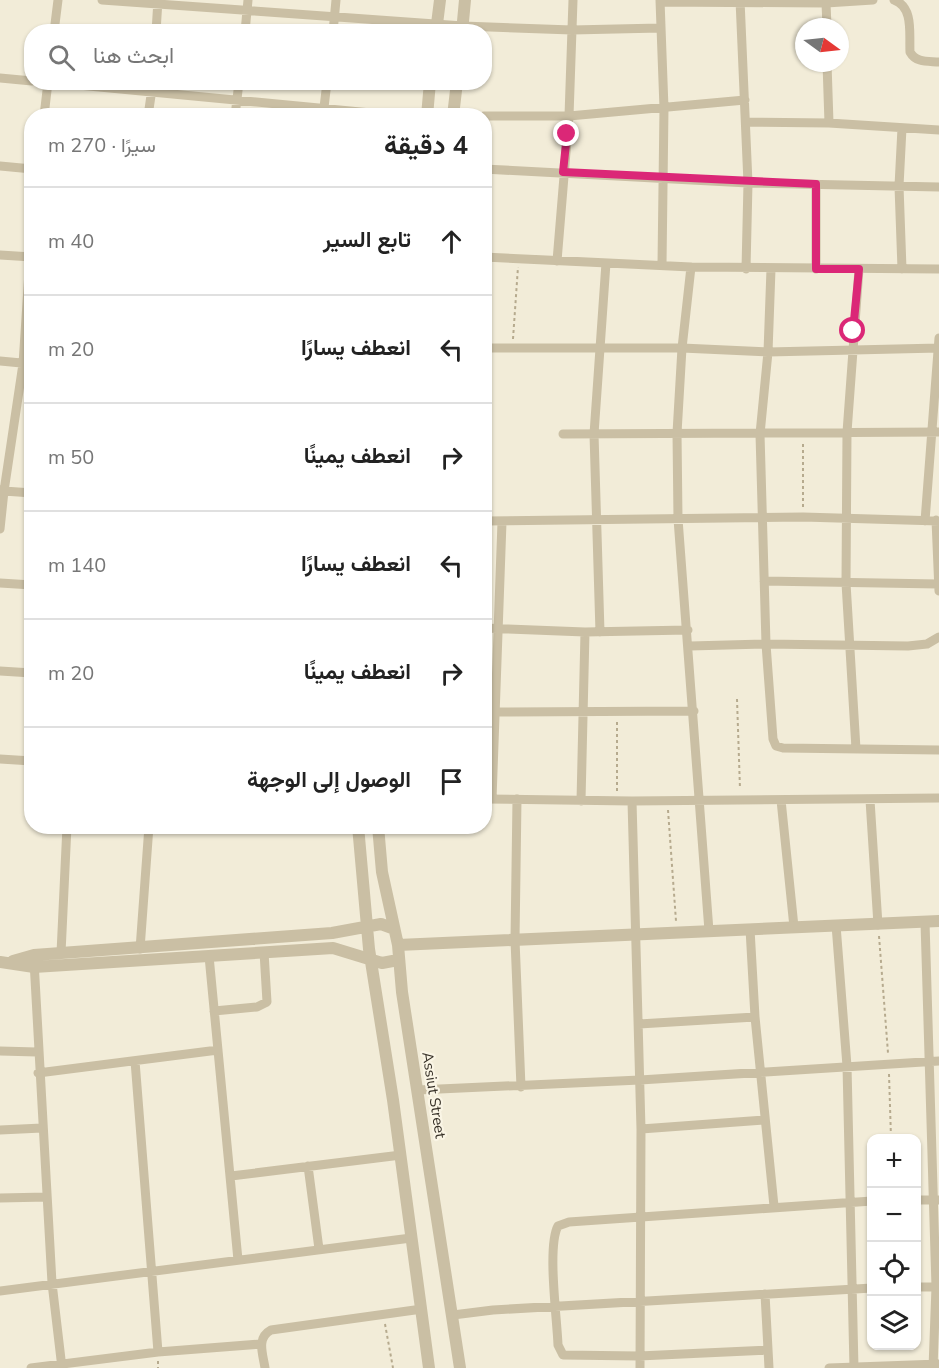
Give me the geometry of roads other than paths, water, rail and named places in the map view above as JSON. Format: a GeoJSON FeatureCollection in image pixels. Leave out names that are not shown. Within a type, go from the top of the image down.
{"type":"FeatureCollection","features":[{"type":"Feature","properties":{"kind":"street"},"geometry":{"type":"LineString","coordinates":[[55,24],[58,0]]}},
{"type":"Feature","properties":{"kind":"street"},"geometry":{"type":"LineString","coordinates":[[102,0],[158,2],[396,24]]}},
{"type":"Feature","properties":{"kind":"street"},"geometry":{"type":"LineString","coordinates":[[246,24],[248,0]]}},
{"type":"Feature","properties":{"kind":"street"},"geometry":{"type":"LineString","coordinates":[[334,24],[336,0]]}},
{"type":"Feature","properties":{"kind":"street"},"geometry":{"type":"LineString","coordinates":[[437,24],[440,0]]}},
{"type":"Feature","properties":{"kind":"street"},"geometry":{"type":"LineString","coordinates":[[463,24],[465,0]]}},
{"type":"Feature","properties":{"kind":"street"},"geometry":{"type":"LineString","coordinates":[[557,261],[569,116],[573,0]]}},
{"type":"Feature","properties":{"kind":"street"},"geometry":{"type":"LineString","coordinates":[[662,266],[664,108],[660,1],[826,3],[873,0]]}},
{"type":"Feature","properties":{"kind":"street"},"geometry":{"type":"LineString","coordinates":[[894,0],[904,5],[908,13],[910,52],[913,57],[916,60],[939,62]]}},
{"type":"Feature","properties":{"kind":"street"},"geometry":{"type":"LineString","coordinates":[[740,1],[748,183],[746,268]]}},
{"type":"Feature","properties":{"kind":"street"},"geometry":{"type":"LineString","coordinates":[[157,24],[158,2]]}},
{"type":"Feature","properties":{"kind":"street"},"geometry":{"type":"LineString","coordinates":[[826,3],[826,18]]}},
{"type":"Feature","properties":{"kind":"street"},"geometry":{"type":"LineString","coordinates":[[492,29],[660,28]]}},
{"type":"Feature","properties":{"kind":"street"},"geometry":{"type":"LineString","coordinates":[[827,72],[829,123]]}},
{"type":"Feature","properties":{"kind":"street"},"geometry":{"type":"LineString","coordinates":[[0,78],[24,80]]}},
{"type":"Feature","properties":{"kind":"street"},"geometry":{"type":"LineString","coordinates":[[45,108],[46,90]]}},
{"type":"Feature","properties":{"kind":"street"},"geometry":{"type":"LineString","coordinates":[[149,108],[152,90]]}},
{"type":"Feature","properties":{"kind":"street"},"geometry":{"type":"LineString","coordinates":[[172,90],[294,108]]}},
{"type":"Feature","properties":{"kind":"street"},"geometry":{"type":"LineString","coordinates":[[236,108],[238,90]]}},
{"type":"Feature","properties":{"kind":"street"},"geometry":{"type":"LineString","coordinates":[[324,108],[326,90]]}},
{"type":"Feature","properties":{"kind":"street"},"geometry":{"type":"LineString","coordinates":[[428,108],[429,90]]}},
{"type":"Feature","properties":{"kind":"street"},"geometry":{"type":"LineString","coordinates":[[454,108],[456,90]]}},
{"type":"Feature","properties":{"kind":"street"},"geometry":{"type":"LineString","coordinates":[[492,116],[569,116],[745,100]]}},
{"type":"Feature","properties":{"kind":"street"},"geometry":{"type":"LineString","coordinates":[[746,122],[829,123],[939,130]]}},
{"type":"Feature","properties":{"kind":"street"},"geometry":{"type":"LineString","coordinates":[[902,128],[899,186],[902,269]]}},
{"type":"Feature","properties":{"kind":"street"},"geometry":{"type":"LineString","coordinates":[[0,166],[24,168]]}},
{"type":"Feature","properties":{"kind":"street"},"geometry":{"type":"LineString","coordinates":[[492,169],[748,183],[939,187]]}},
{"type":"Feature","properties":{"kind":"street"},"geometry":{"type":"LineString","coordinates":[[816,184],[816,269]]}},
{"type":"Feature","properties":{"kind":"street"},"geometry":{"type":"LineString","coordinates":[[0,255],[24,257]]}},
{"type":"Feature","properties":{"kind":"street"},"geometry":{"type":"LineString","coordinates":[[492,257],[691,267],[939,268]]}},
{"type":"Feature","properties":{"kind":"street"},"geometry":{"type":"LineString","coordinates":[[600,632],[594,434],[606,263]]}},
{"type":"Feature","properties":{"kind":"street"},"geometry":{"type":"LineString","coordinates":[[691,267],[682,348],[677,433],[678,519],[690,646],[709,931]]}},
{"type":"Feature","properties":{"kind":"street"},"geometry":{"type":"LineString","coordinates":[[771,269],[768,352],[760,434],[760,518],[773,739],[776,746],[783,748],[939,750]]}},
{"type":"Feature","properties":{"kind":"street"},"geometry":{"type":"LineString","coordinates":[[856,749],[846,583],[847,432],[859,269]]}},
{"type":"Feature","properties":{"kind":"street"},"geometry":{"type":"LineString","coordinates":[[939,338],[933,521],[939,591]]}},
{"type":"Feature","properties":{"kind":"street"},"geometry":{"type":"LineString","coordinates":[[492,348],[682,348],[768,352],[852,352],[939,348]]}},
{"type":"Feature","properties":{"kind":"street"},"geometry":{"type":"LineString","coordinates":[[0,361],[24,364]]}},
{"type":"Feature","properties":{"kind":"street"},"geometry":{"type":"LineString","coordinates":[[0,529],[2,491],[24,379]]}},
{"type":"Feature","properties":{"kind":"street"},"geometry":{"type":"LineString","coordinates":[[563,434],[935,432]]}},
{"type":"Feature","properties":{"kind":"street"},"geometry":{"type":"LineString","coordinates":[[2,491],[24,492]]}},
{"type":"Feature","properties":{"kind":"street"},"geometry":{"type":"LineString","coordinates":[[492,521],[803,517],[933,521]]}},
{"type":"Feature","properties":{"kind":"street"},"geometry":{"type":"LineString","coordinates":[[492,761],[497,714],[502,522]]}},
{"type":"Feature","properties":{"kind":"street"},"geometry":{"type":"LineString","coordinates":[[764,581],[938,584]]}},
{"type":"Feature","properties":{"kind":"street"},"geometry":{"type":"LineString","coordinates":[[0,583],[24,584]]}},
{"type":"Feature","properties":{"kind":"street"},"geometry":{"type":"LineString","coordinates":[[492,629],[585,632],[688,630]]}},
{"type":"Feature","properties":{"kind":"street"},"geometry":{"type":"LineString","coordinates":[[581,801],[585,632]]}},
{"type":"Feature","properties":{"kind":"street"},"geometry":{"type":"LineString","coordinates":[[690,646],[766,644],[917,646],[939,637]]}},
{"type":"Feature","properties":{"kind":"street"},"geometry":{"type":"LineString","coordinates":[[0,671],[24,672]]}},
{"type":"Feature","properties":{"kind":"street"},"geometry":{"type":"LineString","coordinates":[[492,713],[694,711]]}},
{"type":"Feature","properties":{"kind":"street"},"geometry":{"type":"LineString","coordinates":[[0,759],[24,760]]}},
{"type":"Feature","properties":{"kind":"street"},"geometry":{"type":"LineString","coordinates":[[492,799],[700,801],[939,798]]}},
{"type":"Feature","properties":{"kind":"street"},"geometry":{"type":"LineString","coordinates":[[517,799],[515,940],[521,1087]]}},
{"type":"Feature","properties":{"kind":"street"},"geometry":{"type":"LineString","coordinates":[[781,800],[794,927]]}},
{"type":"Feature","properties":{"kind":"street"},"geometry":{"type":"LineString","coordinates":[[870,800],[878,925]]}},
{"type":"Feature","properties":{"kind":"street"},"geometry":{"type":"LineString","coordinates":[[632,801],[641,1129],[638,1301],[640,1368]]}},
{"type":"Feature","properties":{"kind":"street"},"geometry":{"type":"LineString","coordinates":[[61,953],[67,834]]}},
{"type":"Feature","properties":{"kind":"street"},"geometry":{"type":"LineString","coordinates":[[140,949],[148,834]]}},
{"type":"Feature","properties":{"kind":"street"},"geometry":{"type":"LineString","coordinates":[[359,834],[367,927],[401,1155],[429,1368]]}},
{"type":"Feature","properties":{"kind":"street","name":"Assiut Street"},"geometry":{"type":"LineString","coordinates":[[379,834],[382,872],[392,928],[398,945],[398,960],[460,1368]]}},
{"type":"Feature","properties":{"kind":"street"},"geometry":{"type":"LineString","coordinates":[[398,945],[939,921]]}},
{"type":"Feature","properties":{"kind":"street"},"geometry":{"type":"LineString","coordinates":[[829,1368],[935,1365],[938,1287],[935,1062],[925,922]]}},
{"type":"Feature","properties":{"kind":"street"},"geometry":{"type":"LineString","coordinates":[[34,961],[61,953],[140,949],[332,933],[381,924],[392,928]]}},
{"type":"Feature","properties":{"kind":"street"},"geometry":{"type":"LineString","coordinates":[[836,925],[847,1066],[855,1368]]}},
{"type":"Feature","properties":{"kind":"street"},"geometry":{"type":"LineString","coordinates":[[750,929],[755,1017],[774,1206]]}},
{"type":"Feature","properties":{"kind":"street"},"geometry":{"type":"LineString","coordinates":[[332,933],[333,948]]}},
{"type":"Feature","properties":{"kind":"street"},"geometry":{"type":"LineString","coordinates":[[6,962],[209,956],[333,948],[372,962],[390,963],[398,960]]}},
{"type":"Feature","properties":{"kind":"street"},"geometry":{"type":"LineString","coordinates":[[214,1011],[257,1007],[267,1002],[264,952]]}},
{"type":"Feature","properties":{"kind":"street"},"geometry":{"type":"LineString","coordinates":[[209,956],[238,1260]]}},
{"type":"Feature","properties":{"kind":"street"},"geometry":{"type":"LineString","coordinates":[[34,961],[38,1073],[52,1283],[62,1366]]}},
{"type":"Feature","properties":{"kind":"street"},"geometry":{"type":"LineString","coordinates":[[639,1024],[755,1017]]}},
{"type":"Feature","properties":{"kind":"street"},"geometry":{"type":"LineString","coordinates":[[38,1073],[218,1050]]}},
{"type":"Feature","properties":{"kind":"street"},"geometry":{"type":"LineString","coordinates":[[0,1051],[37,1052]]}},
{"type":"Feature","properties":{"kind":"street"},"geometry":{"type":"LineString","coordinates":[[135,1061],[158,1352]]}},
{"type":"Feature","properties":{"kind":"street"},"geometry":{"type":"LineString","coordinates":[[418,1090],[521,1087],[888,1063],[935,1062]]}},
{"type":"Feature","properties":{"kind":"street"},"geometry":{"type":"LineString","coordinates":[[641,1129],[765,1120]]}},
{"type":"Feature","properties":{"kind":"street"},"geometry":{"type":"LineString","coordinates":[[0,1131],[42,1128]]}},
{"type":"Feature","properties":{"kind":"street"},"geometry":{"type":"LineString","coordinates":[[231,1176],[401,1155]]}},
{"type":"Feature","properties":{"kind":"street"},"geometry":{"type":"LineString","coordinates":[[308,1166],[319,1249]]}},
{"type":"Feature","properties":{"kind":"street"},"geometry":{"type":"LineString","coordinates":[[0,1198],[47,1197]]}},
{"type":"Feature","properties":{"kind":"street"},"geometry":{"type":"LineString","coordinates":[[768,1350],[639,1356],[575,1357],[561,1354],[558,1345],[553,1252],[555,1232],[558,1226],[570,1222],[640,1219],[774,1206],[867,1201]]}},
{"type":"Feature","properties":{"kind":"street"},"geometry":{"type":"LineString","coordinates":[[0,1291],[153,1269],[411,1238]]}},
{"type":"Feature","properties":{"kind":"street"},"geometry":{"type":"LineString","coordinates":[[921,1287],[938,1287]]}},
{"type":"Feature","properties":{"kind":"street"},"geometry":{"type":"LineString","coordinates":[[453,1315],[556,1306],[867,1288]]}},
{"type":"Feature","properties":{"kind":"street"},"geometry":{"type":"LineString","coordinates":[[765,1293],[769,1368]]}},
{"type":"Feature","properties":{"kind":"street"},"geometry":{"type":"LineString","coordinates":[[265,1368],[261,1344],[264,1335],[271,1330],[422,1309]]}},
{"type":"Feature","properties":{"kind":"street"},"geometry":{"type":"LineString","coordinates":[[31,1368],[62,1366],[158,1352],[261,1344]]}}]}
